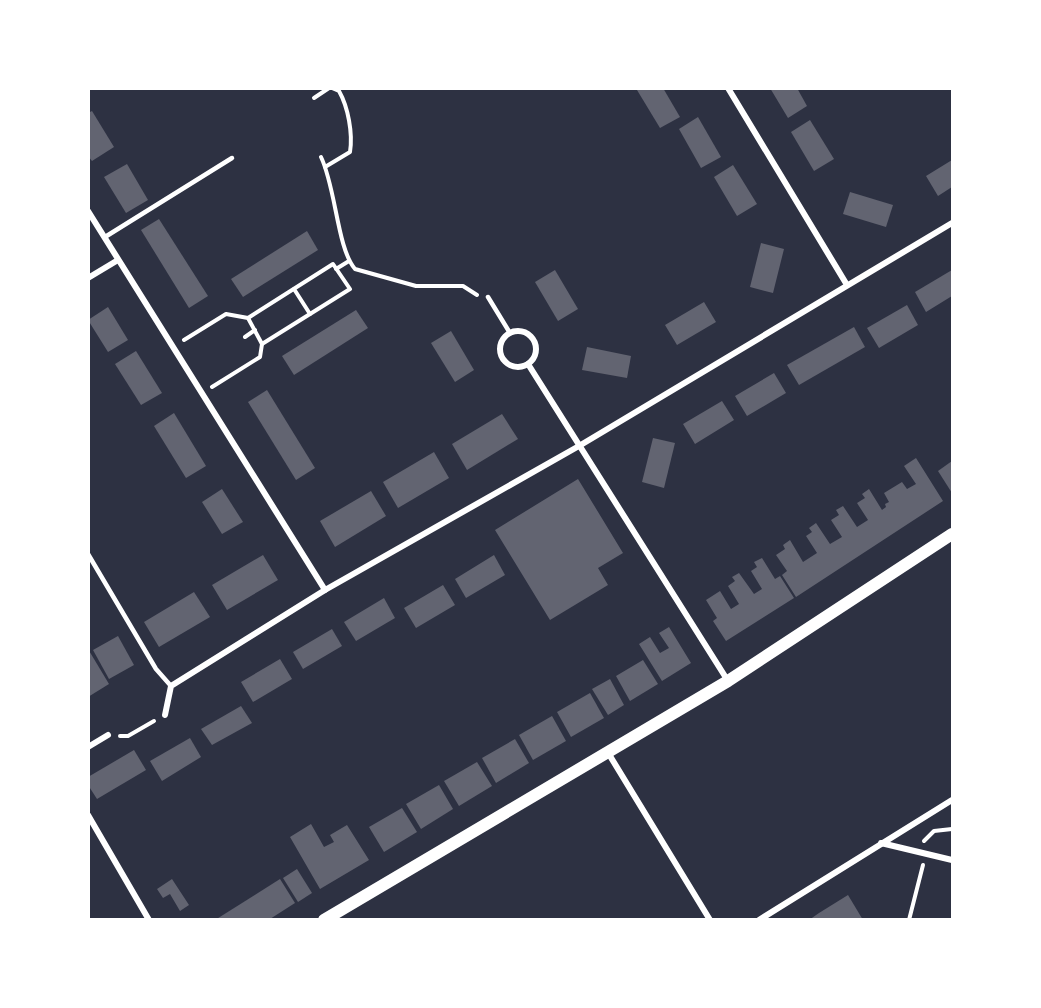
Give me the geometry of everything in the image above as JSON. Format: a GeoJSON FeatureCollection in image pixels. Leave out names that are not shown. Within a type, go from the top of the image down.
{"type":"FeatureCollection","features":[{"type":"Feature","properties":{"kind":"main road"},"geometry":{"type":"LineString","coordinates":[[324,920],[728,681],[952,534]]}},
{"type":"Feature","properties":{"kind":"street"},"geometry":{"type":"LineString","coordinates":[[728,88],[847,285]]}},
{"type":"Feature","properties":{"kind":"street"},"geometry":{"type":"LineString","coordinates":[[88,211],[325,590]]}},
{"type":"Feature","properties":{"kind":"street"},"geometry":{"type":"LineString","coordinates":[[165,715],[171,686],[325,590],[579,446],[952,223]]}},
{"type":"Feature","properties":{"kind":"street"},"geometry":{"type":"LineString","coordinates":[[88,278],[118,260]]}},
{"type":"Feature","properties":{"kind":"street"},"geometry":{"type":"LineString","coordinates":[[522,331],[535,342],[536,354],[528,364],[512,366],[503,358],[502,341],[510,333],[522,331]]}},
{"type":"Feature","properties":{"kind":"street"},"geometry":{"type":"LineString","coordinates":[[528,364],[728,681]]}},
{"type":"Feature","properties":{"kind":"street"},"geometry":{"type":"LineString","coordinates":[[88,747],[108,735]]}},
{"type":"Feature","properties":{"kind":"street"},"geometry":{"type":"LineString","coordinates":[[607,751],[710,920]]}},
{"type":"Feature","properties":{"kind":"street"},"geometry":{"type":"LineString","coordinates":[[759,920],[952,800]]}},
{"type":"Feature","properties":{"kind":"street"},"geometry":{"type":"LineString","coordinates":[[88,815],[149,920]]}},
{"type":"Feature","properties":{"kind":"street"},"geometry":{"type":"LineString","coordinates":[[881,843],[952,860]]}},
{"type":"Feature","properties":{"kind":"lane"},"geometry":{"type":"LineString","coordinates":[[105,237],[232,159]]}},
{"type":"Feature","properties":{"kind":"lane"},"geometry":{"type":"LineString","coordinates":[[489,299],[510,333]]}},
{"type":"Feature","properties":{"kind":"lane"},"geometry":{"type":"LineString","coordinates":[[88,554],[156,669],[171,686]]}},
{"type":"Feature","properties":{"kind":"path"},"geometry":{"type":"LineString","coordinates":[[314,98],[331,88],[339,91],[345,102],[350,152],[326,167]]}},
{"type":"Feature","properties":{"kind":"path"},"geometry":{"type":"LineString","coordinates":[[321,157],[326,167],[349,261],[363,273],[404,280],[416,286],[463,286],[478,296],[485,305],[489,299]]}},
{"type":"Feature","properties":{"kind":"path"},"geometry":{"type":"LineString","coordinates":[[336,269],[349,261]]}},
{"type":"Feature","properties":{"kind":"path"},"geometry":{"type":"LineString","coordinates":[[173,347],[226,314],[248,318],[333,264],[350,289],[262,344]]}},
{"type":"Feature","properties":{"kind":"path"},"geometry":{"type":"LineString","coordinates":[[294,289],[310,314]]}},
{"type":"Feature","properties":{"kind":"path"},"geometry":{"type":"LineString","coordinates":[[202,393],[260,357],[262,344],[248,318]]}},
{"type":"Feature","properties":{"kind":"path"},"geometry":{"type":"LineString","coordinates":[[245,337],[255,330]]}},
{"type":"Feature","properties":{"kind":"path"},"geometry":{"type":"LineString","coordinates":[[108,735],[128,736],[165,715]]}},
{"type":"Feature","properties":{"kind":"path"},"geometry":{"type":"LineString","coordinates":[[916,851],[934,831],[952,829]]}},
{"type":"Feature","properties":{"kind":"path"},"geometry":{"type":"LineString","coordinates":[[909,920],[926,853]]}},
{"type":"Feature","properties":{"kind":"building"},"geometry":{"type":"Polygon","coordinates":[[[639,88],[663,88],[680,117],[660,128],[637,90],[639,88]]]}},
{"type":"Feature","properties":{"kind":"building"},"geometry":{"type":"Polygon","coordinates":[[[770,88],[797,88],[807,106],[788,118],[770,88]]]}},
{"type":"Feature","properties":{"kind":"building"},"geometry":{"type":"Polygon","coordinates":[[[92,111],[114,147],[92,161],[88,156],[88,113],[92,111]]]}},
{"type":"Feature","properties":{"kind":"building"},"geometry":{"type":"Polygon","coordinates":[[[698,117],[721,157],[701,168],[679,129],[698,117]]]}},
{"type":"Feature","properties":{"kind":"building"},"geometry":{"type":"Polygon","coordinates":[[[810,120],[834,159],[814,171],[791,132],[810,120]]]}},
{"type":"Feature","properties":{"kind":"building"},"geometry":{"type":"Polygon","coordinates":[[[952,160],[952,187],[938,196],[926,176],[952,160]]]}},
{"type":"Feature","properties":{"kind":"building"},"geometry":{"type":"Polygon","coordinates":[[[127,164],[148,200],[126,213],[104,177],[127,164]]]}},
{"type":"Feature","properties":{"kind":"building"},"geometry":{"type":"Polygon","coordinates":[[[733,165],[757,204],[737,216],[714,177],[733,165]]]}},
{"type":"Feature","properties":{"kind":"building"},"geometry":{"type":"Polygon","coordinates":[[[850,192],[893,205],[886,227],[843,214],[850,192]]]}},
{"type":"Feature","properties":{"kind":"building"},"geometry":{"type":"Polygon","coordinates":[[[159,219],[208,296],[189,308],[141,230],[159,219]]]}},
{"type":"Feature","properties":{"kind":"building"},"geometry":{"type":"Polygon","coordinates":[[[307,231],[318,250],[243,297],[231,279],[307,231]]]}},
{"type":"Feature","properties":{"kind":"building"},"geometry":{"type":"Polygon","coordinates":[[[761,243],[784,249],[773,293],[750,287],[761,243]]]}},
{"type":"Feature","properties":{"kind":"building"},"geometry":{"type":"Polygon","coordinates":[[[555,270],[578,309],[558,321],[535,282],[555,270]]]}},
{"type":"Feature","properties":{"kind":"building"},"geometry":{"type":"Polygon","coordinates":[[[952,270],[952,296],[926,312],[915,292],[952,270]]]}},
{"type":"Feature","properties":{"kind":"building"},"geometry":{"type":"Polygon","coordinates":[[[704,302],[716,322],[677,345],[665,325],[704,302]]]}},
{"type":"Feature","properties":{"kind":"building"},"geometry":{"type":"Polygon","coordinates":[[[907,305],[918,325],[879,348],[867,328],[907,305]]]}},
{"type":"Feature","properties":{"kind":"building"},"geometry":{"type":"Polygon","coordinates":[[[108,307],[128,340],[108,352],[88,320],[108,307]]]}},
{"type":"Feature","properties":{"kind":"building"},"geometry":{"type":"Polygon","coordinates":[[[356,310],[368,328],[294,375],[282,356],[356,310]]]}},
{"type":"Feature","properties":{"kind":"building"},"geometry":{"type":"Polygon","coordinates":[[[854,327],[865,347],[799,385],[787,365],[854,327]]]}},
{"type":"Feature","properties":{"kind":"building"},"geometry":{"type":"Polygon","coordinates":[[[451,331],[474,370],[455,382],[431,343],[451,331]]]}},
{"type":"Feature","properties":{"kind":"building"},"geometry":{"type":"Polygon","coordinates":[[[587,347],[631,356],[627,378],[582,370],[587,347]]]}},
{"type":"Feature","properties":{"kind":"building"},"geometry":{"type":"Polygon","coordinates":[[[136,351],[162,393],[141,405],[115,364],[136,351]]]}},
{"type":"Feature","properties":{"kind":"building"},"geometry":{"type":"Polygon","coordinates":[[[774,373],[786,393],[747,416],[735,396],[774,373]]]}},
{"type":"Feature","properties":{"kind":"building"},"geometry":{"type":"Polygon","coordinates":[[[267,390],[315,468],[296,480],[248,402],[267,390]]]}},
{"type":"Feature","properties":{"kind":"building"},"geometry":{"type":"Polygon","coordinates":[[[722,401],[734,420],[695,444],[683,424],[722,401]]]}},
{"type":"Feature","properties":{"kind":"building"},"geometry":{"type":"Polygon","coordinates":[[[174,413],[206,466],[186,478],[154,426],[174,413]]]}},
{"type":"Feature","properties":{"kind":"building"},"geometry":{"type":"Polygon","coordinates":[[[502,414],[518,439],[467,470],[452,444],[502,414]]]}},
{"type":"Feature","properties":{"kind":"building"},"geometry":{"type":"Polygon","coordinates":[[[653,438],[675,443],[664,488],[642,482],[653,438]]]}},
{"type":"Feature","properties":{"kind":"building"},"geometry":{"type":"Polygon","coordinates":[[[434,452],[449,478],[398,508],[383,482],[434,452]]]}},
{"type":"Feature","properties":{"kind":"building"},"geometry":{"type":"Polygon","coordinates":[[[916,458],[943,501],[796,597],[782,575],[787,571],[776,555],[785,549],[783,545],[790,540],[803,562],[817,553],[806,536],[812,532],[809,528],[816,523],[830,544],[842,537],[831,520],[839,515],[836,510],[843,506],[857,527],[868,520],[857,503],[865,498],[862,494],[869,489],[882,510],[889,502],[884,493],[902,482],[907,489],[916,484],[904,466],[916,458]]]}},
{"type":"Feature","properties":{"kind":"building"},"geometry":{"type":"Polygon","coordinates":[[[952,461],[952,493],[938,471],[952,461]]]}},
{"type":"Feature","properties":{"kind":"building"},"geometry":{"type":"Polygon","coordinates":[[[578,479],[623,553],[598,568],[608,585],[550,620],[495,530],[578,479]]]}},
{"type":"Feature","properties":{"kind":"building"},"geometry":{"type":"Polygon","coordinates":[[[222,489],[243,522],[222,534],[202,502],[222,489]]]}},
{"type":"Feature","properties":{"kind":"building"},"geometry":{"type":"Polygon","coordinates":[[[371,491],[386,516],[335,547],[320,521],[371,491]]]}},
{"type":"Feature","properties":{"kind":"building"},"geometry":{"type":"Polygon","coordinates":[[[263,555],[278,580],[227,610],[212,585],[263,555]]]}},
{"type":"Feature","properties":{"kind":"building"},"geometry":{"type":"Polygon","coordinates":[[[494,555],[505,575],[466,598],[455,579],[494,555]]]}},
{"type":"Feature","properties":{"kind":"building"},"geometry":{"type":"Polygon","coordinates":[[[762,558],[775,579],[780,576],[794,598],[726,641],[713,621],[717,618],[706,600],[720,591],[731,609],[739,604],[728,586],[735,581],[732,577],[739,573],[754,594],[762,589],[751,571],[757,567],[754,562],[762,558]]]}},
{"type":"Feature","properties":{"kind":"building"},"geometry":{"type":"Polygon","coordinates":[[[443,585],[455,605],[416,628],[404,608],[443,585]]]}},
{"type":"Feature","properties":{"kind":"building"},"geometry":{"type":"Polygon","coordinates":[[[194,592],[210,617],[159,647],[144,622],[194,592]]]}},
{"type":"Feature","properties":{"kind":"building"},"geometry":{"type":"Polygon","coordinates":[[[384,598],[395,618],[356,641],[344,622],[384,598]]]}},
{"type":"Feature","properties":{"kind":"building"},"geometry":{"type":"Polygon","coordinates":[[[669,627],[691,663],[662,681],[639,644],[650,637],[660,653],[669,648],[659,633],[669,627]]]}},
{"type":"Feature","properties":{"kind":"building"},"geometry":{"type":"Polygon","coordinates":[[[332,629],[342,646],[303,669],[293,652],[332,629]]]}},
{"type":"Feature","properties":{"kind":"building"},"geometry":{"type":"Polygon","coordinates":[[[118,636],[134,665],[109,679],[93,650],[118,636]]]}},
{"type":"Feature","properties":{"kind":"building"},"geometry":{"type":"Polygon","coordinates":[[[88,649],[109,684],[88,697],[88,649]]]}},
{"type":"Feature","properties":{"kind":"building"},"geometry":{"type":"Polygon","coordinates":[[[280,659],[292,679],[253,702],[241,682],[280,659]]]}},
{"type":"Feature","properties":{"kind":"building"},"geometry":{"type":"Polygon","coordinates":[[[643,660],[658,684],[630,701],[616,676],[643,660]]]}},
{"type":"Feature","properties":{"kind":"building"},"geometry":{"type":"Polygon","coordinates":[[[610,679],[624,705],[608,715],[592,689],[610,679]]]}},
{"type":"Feature","properties":{"kind":"building"},"geometry":{"type":"Polygon","coordinates":[[[590,693],[604,718],[571,737],[557,712],[590,693]]]}},
{"type":"Feature","properties":{"kind":"building"},"geometry":{"type":"Polygon","coordinates":[[[241,706],[252,723],[212,745],[201,729],[241,706]]]}},
{"type":"Feature","properties":{"kind":"building"},"geometry":{"type":"Polygon","coordinates":[[[552,716],[566,741],[533,760],[519,735],[552,716]]]}},
{"type":"Feature","properties":{"kind":"building"},"geometry":{"type":"Polygon","coordinates":[[[190,738],[201,757],[162,781],[150,761],[190,738]]]}},
{"type":"Feature","properties":{"kind":"building"},"geometry":{"type":"Polygon","coordinates":[[[515,739],[529,763],[496,783],[482,758],[515,739]]]}},
{"type":"Feature","properties":{"kind":"building"},"geometry":{"type":"Polygon","coordinates":[[[134,750],[146,770],[97,799],[88,785],[88,777],[134,750]]]}},
{"type":"Feature","properties":{"kind":"building"},"geometry":{"type":"Polygon","coordinates":[[[477,762],[492,786],[459,806],[444,781],[477,762]]]}},
{"type":"Feature","properties":{"kind":"building"},"geometry":{"type":"Polygon","coordinates":[[[439,785],[453,809],[421,829],[406,804],[439,785]]]}},
{"type":"Feature","properties":{"kind":"building"},"geometry":{"type":"Polygon","coordinates":[[[402,808],[417,832],[384,852],[369,827],[402,808]]]}},
{"type":"Feature","properties":{"kind":"building"},"geometry":{"type":"Polygon","coordinates":[[[311,824],[324,847],[334,842],[330,835],[347,825],[369,860],[320,889],[290,837],[311,824]]]}},
{"type":"Feature","properties":{"kind":"building"},"geometry":{"type":"Polygon","coordinates":[[[297,869],[312,893],[298,902],[283,878],[297,869]]]}},
{"type":"Feature","properties":{"kind":"building"},"geometry":{"type":"Polygon","coordinates":[[[172,879],[189,905],[180,911],[170,894],[163,898],[157,889],[172,879]]]}},
{"type":"Feature","properties":{"kind":"building"},"geometry":{"type":"Polygon","coordinates":[[[280,879],[295,903],[270,919],[215,920],[280,879]]]}},
{"type":"Feature","properties":{"kind":"building"},"geometry":{"type":"Polygon","coordinates":[[[848,895],[863,920],[809,920],[819,913],[848,895]]]}}]}
